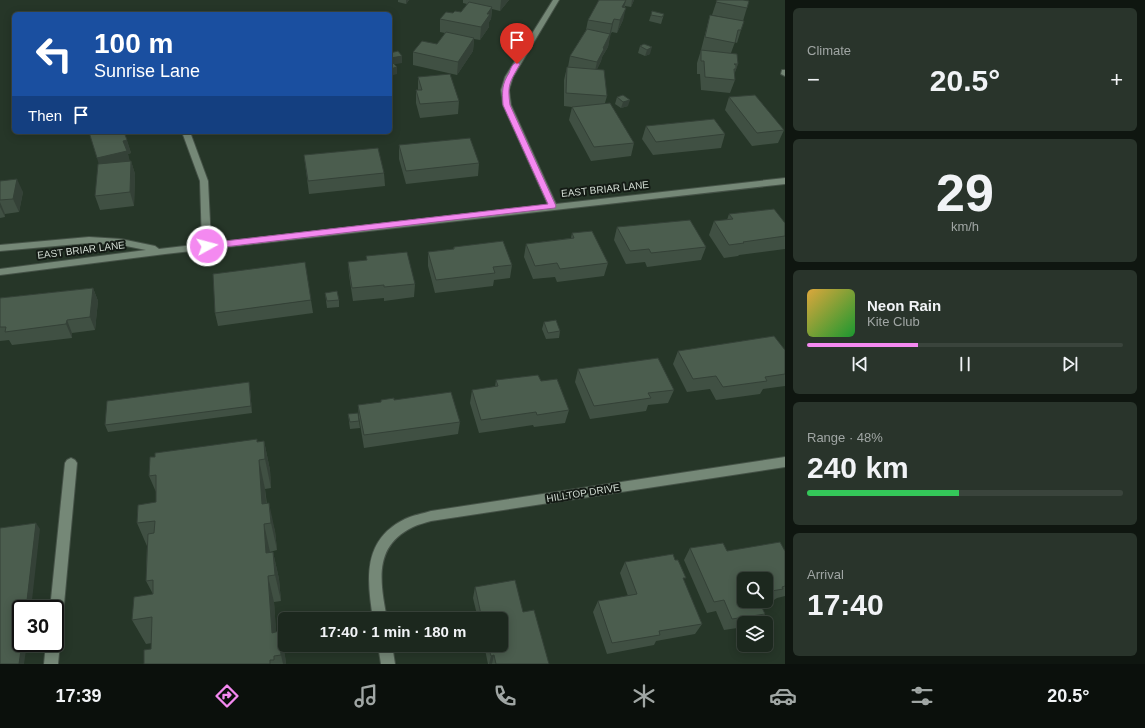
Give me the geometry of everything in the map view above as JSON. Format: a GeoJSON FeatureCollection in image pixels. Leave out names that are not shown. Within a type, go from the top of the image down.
{"type":"FeatureCollection","features":[{"type":"Feature","properties":{"kind":"street"},"geometry":{"type":"LineString","coordinates":[[552,206],[507,105],[505,90],[509,77],[556,0]]}},
{"type":"Feature","properties":{"kind":"street"},"geometry":{"type":"LineString","coordinates":[[187,134],[204,181],[207,246]]}},
{"type":"Feature","properties":{"kind":"street","name":"EAST BRIAR LANE"},"geometry":{"type":"LineString","coordinates":[[0,272],[165,250],[785,180]]}},
{"type":"Feature","properties":{"kind":"street","name":"EAST BRIAR LANE"},"geometry":{"type":"LineString","coordinates":[[0,248],[89,240],[121,242],[165,250]]}},
{"type":"Feature","properties":{"kind":"street","name":"HILLTOP DRIVE"},"geometry":{"type":"LineString","coordinates":[[379,612],[375,585],[375,561],[386,538],[406,524],[431,516],[785,462]]}},
{"type":"Feature","properties":{"kind":"street"},"geometry":{"type":"LineString","coordinates":[[58,600],[71,463]]}},
{"type":"Feature","properties":{"kind":"street"},"geometry":{"type":"LineString","coordinates":[[51,664],[52,652]]}},
{"type":"Feature","properties":{"kind":"street"},"geometry":{"type":"LineString","coordinates":[[386,652],[388,664]]}},
{"type":"Feature","properties":{"kind":"building"},"geometry":{"type":"Polygon","coordinates":[[[599,0],[626,0],[622,7],[626,8],[620,20],[614,19],[612,24],[588,20],[599,0]]]}},
{"type":"Feature","properties":{"kind":"building"},"geometry":{"type":"Polygon","coordinates":[[[717,0],[749,1],[747,8],[716,2],[717,0]]]}},
{"type":"Feature","properties":{"kind":"building"},"geometry":{"type":"Polygon","coordinates":[[[469,2],[492,7],[487,14],[490,14],[481,27],[440,19],[446,12],[461,12],[469,2]]]}},
{"type":"Feature","properties":{"kind":"building"},"geometry":{"type":"Polygon","coordinates":[[[652,11],[664,14],[662,17],[651,15],[652,11]]]}},
{"type":"Feature","properties":{"kind":"building"},"geometry":{"type":"Polygon","coordinates":[[[710,15],[744,21],[741,30],[738,30],[735,43],[705,37],[710,15]]]}},
{"type":"Feature","properties":{"kind":"building"},"geometry":{"type":"Polygon","coordinates":[[[587,29],[610,34],[597,62],[570,56],[587,29]]]}},
{"type":"Feature","properties":{"kind":"building"},"geometry":{"type":"Polygon","coordinates":[[[446,32],[474,38],[458,62],[413,52],[422,41],[437,44],[446,32]]]}},
{"type":"Feature","properties":{"kind":"building"},"geometry":{"type":"Polygon","coordinates":[[[644,44],[652,47],[647,50],[640,46],[644,44]]]}},
{"type":"Feature","properties":{"kind":"building"},"geometry":{"type":"Polygon","coordinates":[[[701,50],[737,54],[738,64],[734,64],[736,65],[736,69],[734,69],[735,80],[705,77],[704,61],[701,61],[701,50]]]}},
{"type":"Feature","properties":{"kind":"building"},"geometry":{"type":"Polygon","coordinates":[[[398,51],[402,56],[392,58],[392,52],[398,51]]]}},
{"type":"Feature","properties":{"kind":"building"},"geometry":{"type":"Polygon","coordinates":[[[392,62],[397,67],[392,68],[392,62]]]}},
{"type":"Feature","properties":{"kind":"building"},"geometry":{"type":"Polygon","coordinates":[[[567,67],[604,70],[607,96],[566,93],[567,67]]]}},
{"type":"Feature","properties":{"kind":"building"},"geometry":{"type":"Polygon","coordinates":[[[450,74],[459,101],[420,104],[416,90],[422,90],[418,77],[450,74]]]}},
{"type":"Feature","properties":{"kind":"building"},"geometry":{"type":"Polygon","coordinates":[[[623,95],[630,100],[623,102],[617,97],[623,95]]]}},
{"type":"Feature","properties":{"kind":"building"},"geometry":{"type":"Polygon","coordinates":[[[755,95],[784,130],[757,133],[729,97],[755,95]]]}},
{"type":"Feature","properties":{"kind":"building"},"geometry":{"type":"Polygon","coordinates":[[[610,103],[634,143],[594,147],[572,107],[610,103]]]}},
{"type":"Feature","properties":{"kind":"building"},"geometry":{"type":"Polygon","coordinates":[[[714,119],[725,134],[656,142],[646,126],[714,119]]]}},
{"type":"Feature","properties":{"kind":"building"},"geometry":{"type":"Polygon","coordinates":[[[90,134],[125,134],[127,140],[123,141],[127,151],[97,158],[90,134]]]}},
{"type":"Feature","properties":{"kind":"building"},"geometry":{"type":"Polygon","coordinates":[[[470,138],[479,163],[406,171],[399,145],[470,138]]]}},
{"type":"Feature","properties":{"kind":"building"},"geometry":{"type":"Polygon","coordinates":[[[378,148],[384,173],[308,181],[304,155],[378,148]]]}},
{"type":"Feature","properties":{"kind":"building"},"geometry":{"type":"Polygon","coordinates":[[[131,161],[130,192],[95,196],[98,164],[131,161]]]}},
{"type":"Feature","properties":{"kind":"building"},"geometry":{"type":"Polygon","coordinates":[[[17,179],[13,199],[0,200],[0,181],[17,179]]]}},
{"type":"Feature","properties":{"kind":"building"},"geometry":{"type":"Polygon","coordinates":[[[774,209],[785,223],[785,236],[729,245],[714,221],[733,219],[729,214],[774,209]]]}},
{"type":"Feature","properties":{"kind":"building"},"geometry":{"type":"Polygon","coordinates":[[[690,220],[706,247],[651,253],[649,249],[630,251],[617,227],[690,220]]]}},
{"type":"Feature","properties":{"kind":"building"},"geometry":{"type":"Polygon","coordinates":[[[592,231],[608,263],[560,269],[557,263],[535,266],[526,244],[574,238],[572,233],[592,231]]]}},
{"type":"Feature","properties":{"kind":"building"},"geometry":{"type":"Polygon","coordinates":[[[503,241],[512,265],[493,267],[495,273],[436,280],[428,252],[503,241]]]}},
{"type":"Feature","properties":{"kind":"building"},"geometry":{"type":"Polygon","coordinates":[[[407,252],[415,284],[352,288],[348,262],[367,260],[366,256],[407,252]]]}},
{"type":"Feature","properties":{"kind":"building"},"geometry":{"type":"Polygon","coordinates":[[[305,262],[311,300],[215,313],[213,274],[305,262]]]}},
{"type":"Feature","properties":{"kind":"building"},"geometry":{"type":"Polygon","coordinates":[[[93,288],[90,317],[67,320],[66,324],[5,332],[6,327],[0,327],[0,298],[93,288]]]}},
{"type":"Feature","properties":{"kind":"building"},"geometry":{"type":"Polygon","coordinates":[[[337,291],[339,300],[327,301],[325,293],[337,291]]]}},
{"type":"Feature","properties":{"kind":"building"},"geometry":{"type":"Polygon","coordinates":[[[556,320],[560,331],[548,333],[544,322],[556,320]]]}},
{"type":"Feature","properties":{"kind":"building"},"geometry":{"type":"Polygon","coordinates":[[[774,336],[785,350],[785,374],[765,377],[767,381],[723,387],[716,376],[693,379],[678,351],[774,336]]]}},
{"type":"Feature","properties":{"kind":"building"},"geometry":{"type":"Polygon","coordinates":[[[658,358],[674,390],[648,393],[651,398],[594,406],[578,369],[658,358]]]}},
{"type":"Feature","properties":{"kind":"building"},"geometry":{"type":"Polygon","coordinates":[[[538,375],[541,381],[557,379],[569,410],[537,415],[536,412],[481,420],[472,390],[498,386],[496,380],[538,375]]]}},
{"type":"Feature","properties":{"kind":"building"},"geometry":{"type":"Polygon","coordinates":[[[249,382],[251,406],[105,425],[107,401],[249,382]]]}},
{"type":"Feature","properties":{"kind":"building"},"geometry":{"type":"Polygon","coordinates":[[[451,392],[460,422],[364,435],[358,405],[381,402],[381,400],[394,398],[394,400],[451,392]]]}},
{"type":"Feature","properties":{"kind":"building"},"geometry":{"type":"Polygon","coordinates":[[[358,413],[359,421],[350,422],[348,414],[358,413]]]}},
{"type":"Feature","properties":{"kind":"building"},"geometry":{"type":"Polygon","coordinates":[[[257,439],[257,442],[264,441],[265,459],[259,460],[262,504],[269,503],[271,523],[264,524],[266,553],[273,552],[275,575],[268,576],[272,633],[278,631],[278,652],[281,652],[281,655],[274,656],[274,660],[270,660],[270,664],[144,664],[144,650],[151,649],[152,617],[132,620],[134,597],[153,594],[153,580],[146,581],[148,534],[154,533],[155,521],[137,523],[138,505],[156,502],[156,475],[149,476],[150,457],[155,457],[155,453],[257,439]]]}},
{"type":"Feature","properties":{"kind":"building"},"geometry":{"type":"Polygon","coordinates":[[[36,523],[27,600],[12,600],[12,652],[21,652],[19,664],[0,664],[0,528],[36,523]]]}},
{"type":"Feature","properties":{"kind":"building"},"geometry":{"type":"Polygon","coordinates":[[[780,542],[785,551],[785,586],[782,587],[783,589],[773,591],[773,572],[737,572],[737,608],[762,608],[765,614],[737,616],[737,618],[732,619],[724,600],[714,602],[690,548],[723,543],[727,551],[780,542]]]}},
{"type":"Feature","properties":{"kind":"building"},"geometry":{"type":"Polygon","coordinates":[[[673,554],[675,560],[678,560],[686,578],[683,578],[702,624],[659,631],[660,635],[612,643],[598,601],[637,594],[625,562],[673,554]]]}},
{"type":"Feature","properties":{"kind":"building"},"geometry":{"type":"Polygon","coordinates":[[[515,580],[523,612],[534,610],[549,664],[496,664],[494,655],[491,656],[490,652],[508,652],[508,612],[480,612],[475,587],[515,580]]]}},
{"type":"Feature","properties":{"kind":"route"},"geometry":{"type":"LineString","coordinates":[[207,246],[552,206],[505,98],[506,83],[517,64]]}}]}
